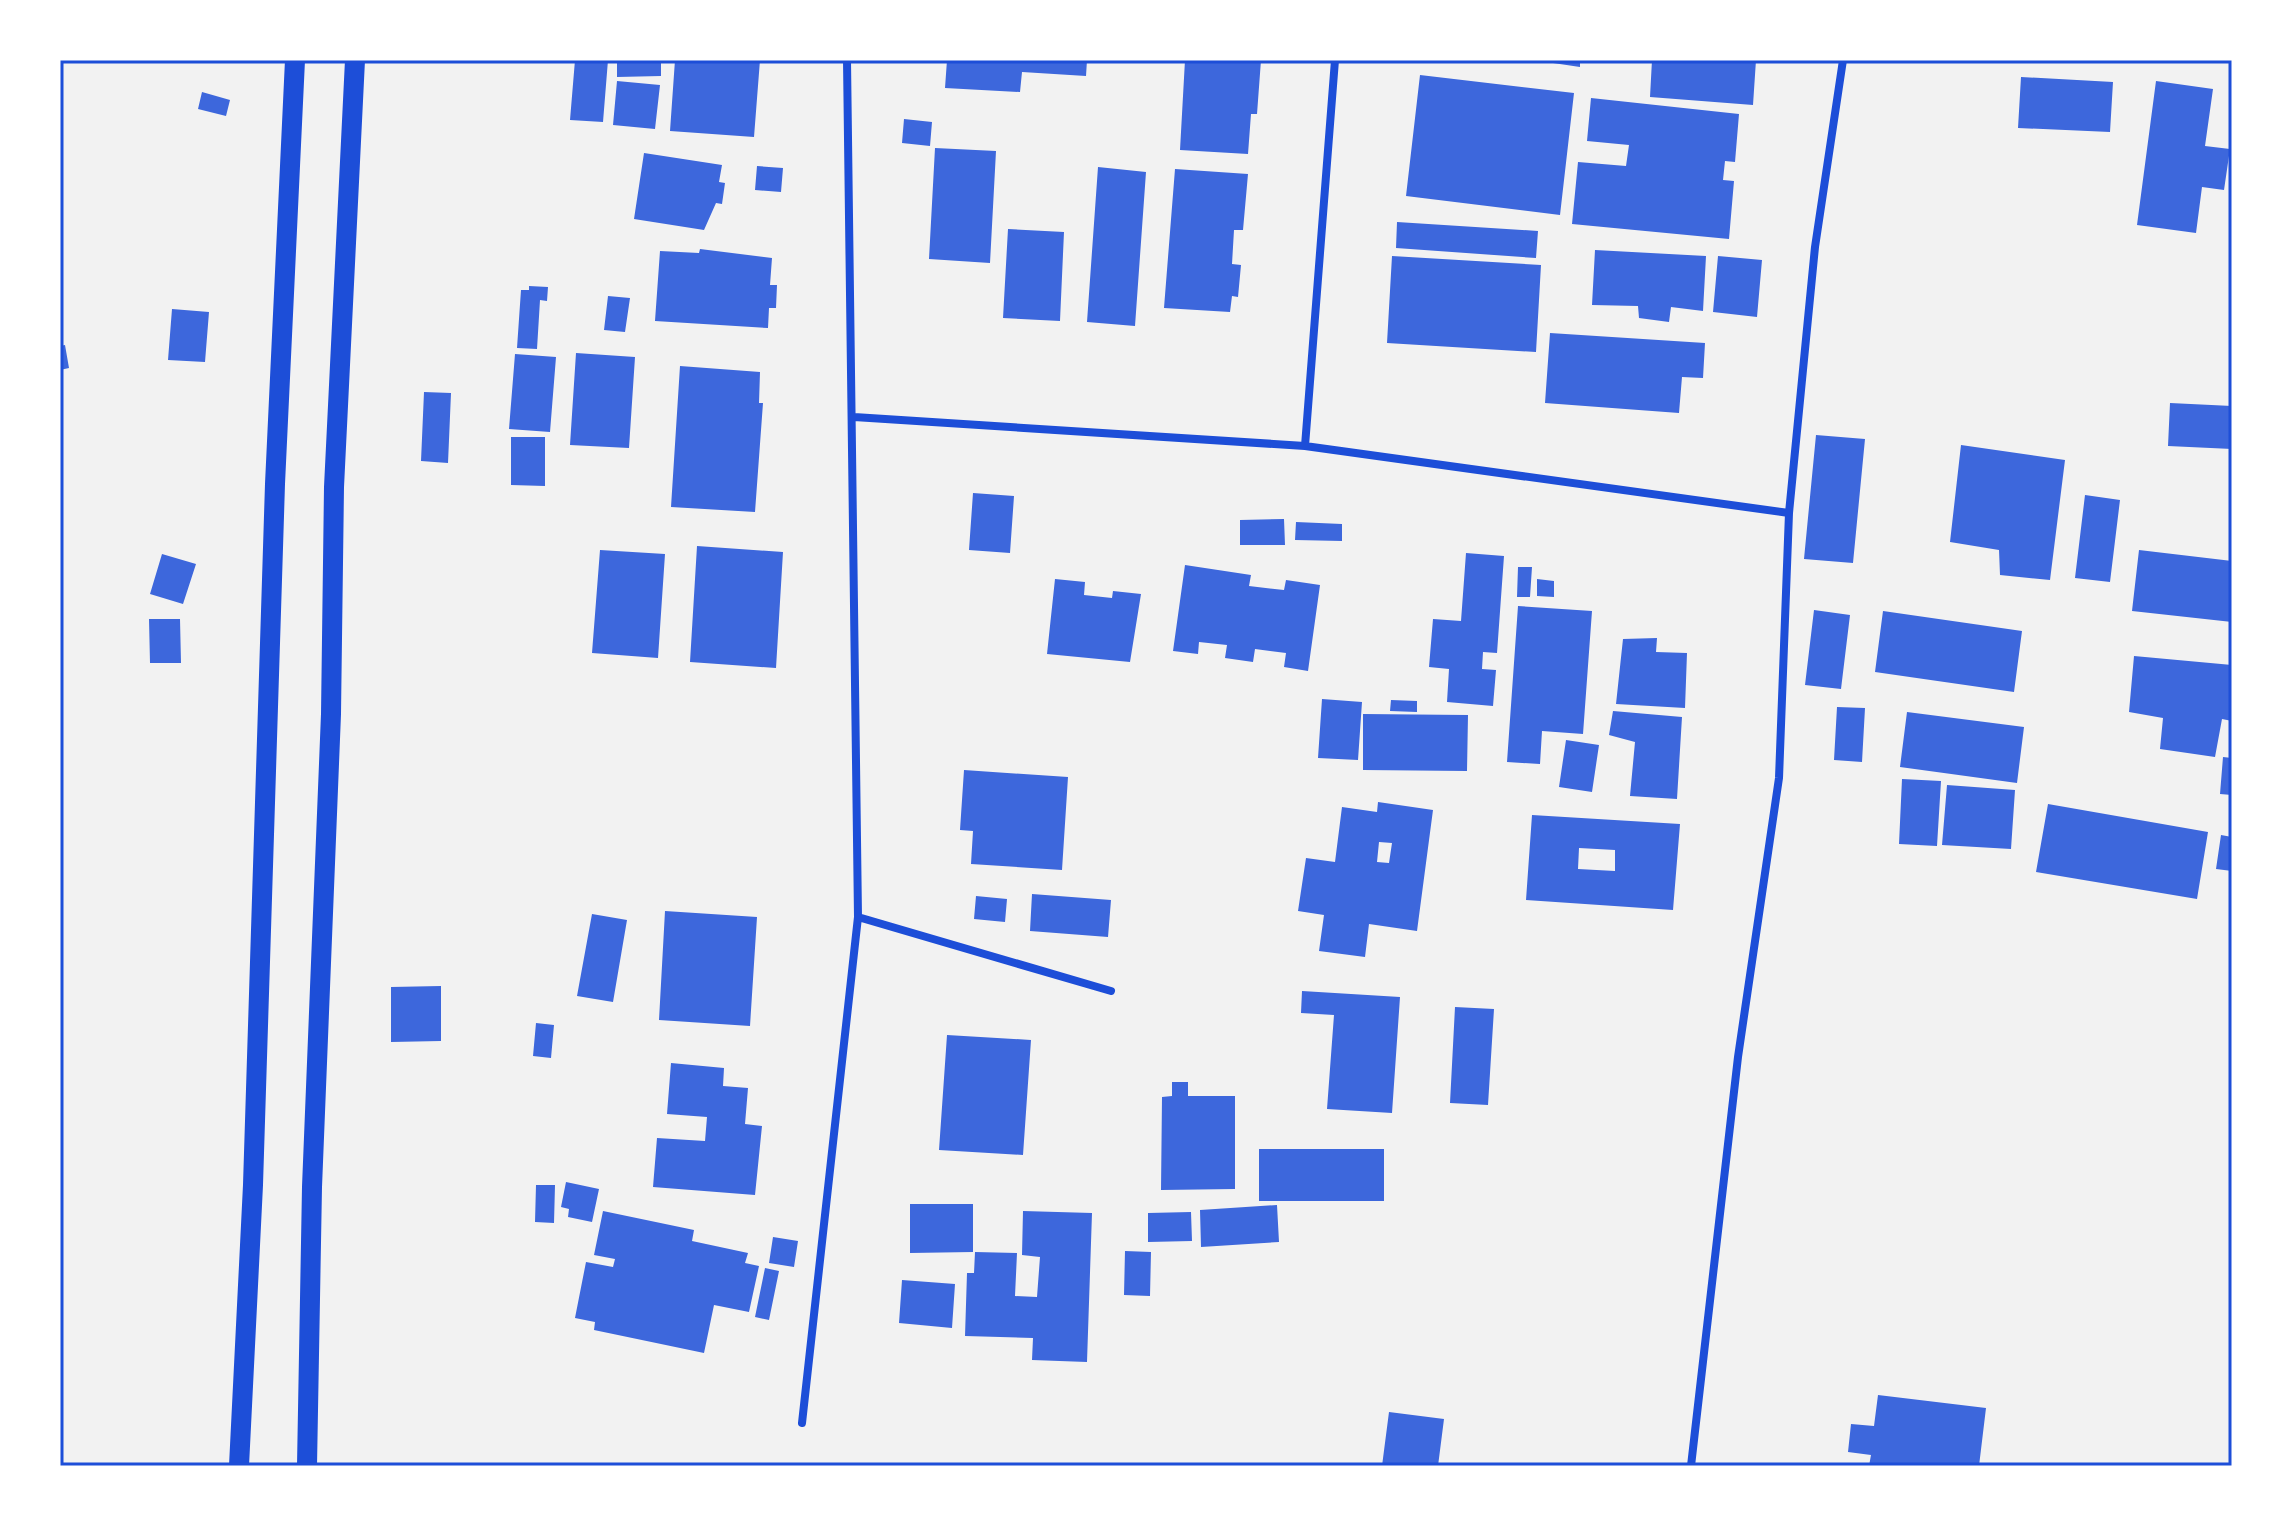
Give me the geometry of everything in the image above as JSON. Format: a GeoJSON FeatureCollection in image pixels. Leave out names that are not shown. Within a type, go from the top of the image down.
{"type":"FeatureCollection","features":[{"type":"Feature","properties":{"kind":"main road"},"geometry":{"type":"LineString","coordinates":[[239,1466],[253,1185],[275,484],[295,60]]}},
{"type":"Feature","properties":{"kind":"main road"},"geometry":{"type":"LineString","coordinates":[[307,1466],[312,1187],[331,714],[334,487],[355,60]]}},
{"type":"Feature","properties":{"kind":"street"},"geometry":{"type":"LineString","coordinates":[[802,1423],[858,917],[854,417],[847,60]]}},
{"type":"Feature","properties":{"kind":"street"},"geometry":{"type":"LineString","coordinates":[[1305,446],[1335,60]]}},
{"type":"Feature","properties":{"kind":"street"},"geometry":{"type":"LineString","coordinates":[[1691,1466],[1738,1057],[1779,778],[1789,513],[1815,247],[1843,60]]}},
{"type":"Feature","properties":{"kind":"street"},"geometry":{"type":"LineString","coordinates":[[854,417],[1305,446],[1789,513]]}},
{"type":"Feature","properties":{"kind":"street"},"geometry":{"type":"LineString","coordinates":[[858,917],[1111,991]]}},
{"type":"Feature","properties":{"kind":"building"},"geometry":{"type":"Polygon","coordinates":[[[575,60],[608,60],[603,122],[570,120],[575,60]]]}},
{"type":"Feature","properties":{"kind":"building"},"geometry":{"type":"Polygon","coordinates":[[[617,60],[661,60],[661,76],[617,77],[617,60]]]}},
{"type":"Feature","properties":{"kind":"building"},"geometry":{"type":"Polygon","coordinates":[[[675,60],[760,60],[754,137],[670,131],[675,60]]]}},
{"type":"Feature","properties":{"kind":"building"},"geometry":{"type":"Polygon","coordinates":[[[947,60],[1087,60],[1086,76],[1022,72],[1020,92],[945,88],[947,60]]]}},
{"type":"Feature","properties":{"kind":"building"},"geometry":{"type":"Polygon","coordinates":[[[1185,60],[1261,60],[1257,114],[1251,114],[1248,154],[1180,150],[1185,60]]]}},
{"type":"Feature","properties":{"kind":"building"},"geometry":{"type":"Polygon","coordinates":[[[1554,60],[1580,60],[1580,67],[1553,63],[1554,60]]]}},
{"type":"Feature","properties":{"kind":"building"},"geometry":{"type":"Polygon","coordinates":[[[1652,60],[1756,60],[1753,105],[1650,97],[1652,60]]]}},
{"type":"Feature","properties":{"kind":"building"},"geometry":{"type":"Polygon","coordinates":[[[1420,75],[1574,93],[1560,215],[1406,196],[1420,75]]]}},
{"type":"Feature","properties":{"kind":"building"},"geometry":{"type":"Polygon","coordinates":[[[2021,77],[2113,82],[2110,132],[2018,128],[2021,77]]]}},
{"type":"Feature","properties":{"kind":"building"},"geometry":{"type":"Polygon","coordinates":[[[617,81],[660,85],[655,129],[613,125],[617,81]]]}},
{"type":"Feature","properties":{"kind":"building"},"geometry":{"type":"Polygon","coordinates":[[[2156,81],[2213,89],[2205,146],[2230,149],[2224,190],[2202,187],[2196,233],[2137,225],[2156,81]]]}},
{"type":"Feature","properties":{"kind":"building"},"geometry":{"type":"Polygon","coordinates":[[[202,92],[230,100],[226,116],[198,109],[202,92]]]}},
{"type":"Feature","properties":{"kind":"building"},"geometry":{"type":"Polygon","coordinates":[[[1591,98],[1739,114],[1735,162],[1725,161],[1723,180],[1734,181],[1729,239],[1572,224],[1578,162],[1626,166],[1629,145],[1587,141],[1591,98]]]}},
{"type":"Feature","properties":{"kind":"building"},"geometry":{"type":"Polygon","coordinates":[[[904,119],[932,122],[930,146],[902,143],[904,119]]]}},
{"type":"Feature","properties":{"kind":"building"},"geometry":{"type":"Polygon","coordinates":[[[935,148],[996,151],[990,263],[929,259],[935,148]]]}},
{"type":"Feature","properties":{"kind":"building"},"geometry":{"type":"Polygon","coordinates":[[[644,153],[722,165],[719,182],[725,183],[722,204],[716,203],[704,230],[634,219],[644,153]]]}},
{"type":"Feature","properties":{"kind":"building"},"geometry":{"type":"Polygon","coordinates":[[[757,166],[783,168],[781,192],[755,190],[757,166]]]}},
{"type":"Feature","properties":{"kind":"building"},"geometry":{"type":"Polygon","coordinates":[[[1098,167],[1146,172],[1135,326],[1087,322],[1098,167]]]}},
{"type":"Feature","properties":{"kind":"building"},"geometry":{"type":"Polygon","coordinates":[[[1175,169],[1248,174],[1243,230],[1234,230],[1232,264],[1241,265],[1238,297],[1232,296],[1230,312],[1164,308],[1175,169]]]}},
{"type":"Feature","properties":{"kind":"building"},"geometry":{"type":"Polygon","coordinates":[[[1397,222],[1538,231],[1536,258],[1396,248],[1397,222]]]}},
{"type":"Feature","properties":{"kind":"building"},"geometry":{"type":"Polygon","coordinates":[[[1008,229],[1064,232],[1060,321],[1003,318],[1008,229]]]}},
{"type":"Feature","properties":{"kind":"building"},"geometry":{"type":"Polygon","coordinates":[[[700,249],[772,258],[770,285],[777,285],[776,308],[769,308],[768,328],[655,321],[660,251],[699,253],[700,249]]]}},
{"type":"Feature","properties":{"kind":"building"},"geometry":{"type":"Polygon","coordinates":[[[1595,250],[1706,256],[1703,311],[1671,307],[1669,322],[1639,318],[1638,306],[1592,305],[1595,250]]]}},
{"type":"Feature","properties":{"kind":"building"},"geometry":{"type":"Polygon","coordinates":[[[1392,256],[1541,265],[1536,352],[1387,343],[1392,256]]]}},
{"type":"Feature","properties":{"kind":"building"},"geometry":{"type":"Polygon","coordinates":[[[1718,256],[1762,260],[1757,317],[1713,312],[1718,256]]]}},
{"type":"Feature","properties":{"kind":"building"},"geometry":{"type":"Polygon","coordinates":[[[529,286],[548,287],[547,301],[540,300],[537,349],[517,348],[521,290],[529,290],[529,286]]]}},
{"type":"Feature","properties":{"kind":"building"},"geometry":{"type":"Polygon","coordinates":[[[608,296],[630,298],[625,332],[604,330],[608,296]]]}},
{"type":"Feature","properties":{"kind":"building"},"geometry":{"type":"Polygon","coordinates":[[[172,309],[209,312],[205,362],[168,360],[172,309]]]}},
{"type":"Feature","properties":{"kind":"building"},"geometry":{"type":"Polygon","coordinates":[[[1550,333],[1705,343],[1703,378],[1682,377],[1679,413],[1545,403],[1550,333]]]}},
{"type":"Feature","properties":{"kind":"building"},"geometry":{"type":"Polygon","coordinates":[[[65,345],[69,368],[60,370],[60,346],[65,345]]]}},
{"type":"Feature","properties":{"kind":"building"},"geometry":{"type":"Polygon","coordinates":[[[576,353],[635,357],[629,448],[570,445],[576,353]]]}},
{"type":"Feature","properties":{"kind":"building"},"geometry":{"type":"Polygon","coordinates":[[[515,354],[556,357],[550,432],[509,429],[515,354]]]}},
{"type":"Feature","properties":{"kind":"building"},"geometry":{"type":"Polygon","coordinates":[[[680,366],[760,372],[759,403],[763,403],[755,512],[671,507],[680,366]]]}},
{"type":"Feature","properties":{"kind":"building"},"geometry":{"type":"Polygon","coordinates":[[[424,392],[451,393],[448,463],[421,461],[424,392]]]}},
{"type":"Feature","properties":{"kind":"building"},"geometry":{"type":"Polygon","coordinates":[[[2170,403],[2232,406],[2232,449],[2168,446],[2170,403]]]}},
{"type":"Feature","properties":{"kind":"building"},"geometry":{"type":"Polygon","coordinates":[[[1816,435],[1865,439],[1853,563],[1804,559],[1816,435]]]}},
{"type":"Feature","properties":{"kind":"building"},"geometry":{"type":"Polygon","coordinates":[[[511,437],[545,437],[545,486],[511,485],[511,437]]]}},
{"type":"Feature","properties":{"kind":"building"},"geometry":{"type":"Polygon","coordinates":[[[1961,445],[2065,460],[2050,580],[2000,575],[1999,550],[1950,542],[1961,445]]]}},
{"type":"Feature","properties":{"kind":"building"},"geometry":{"type":"Polygon","coordinates":[[[973,493],[1014,496],[1010,553],[969,550],[973,493]]]}},
{"type":"Feature","properties":{"kind":"building"},"geometry":{"type":"Polygon","coordinates":[[[2085,495],[2120,500],[2110,582],[2075,578],[2085,495]]]}},
{"type":"Feature","properties":{"kind":"building"},"geometry":{"type":"Polygon","coordinates":[[[1284,519],[1285,545],[1240,545],[1240,520],[1284,519]]]}},
{"type":"Feature","properties":{"kind":"building"},"geometry":{"type":"Polygon","coordinates":[[[1296,522],[1342,524],[1342,541],[1295,540],[1296,522]]]}},
{"type":"Feature","properties":{"kind":"building"},"geometry":{"type":"Polygon","coordinates":[[[697,546],[783,552],[776,668],[690,662],[697,546]]]}},
{"type":"Feature","properties":{"kind":"building"},"geometry":{"type":"Polygon","coordinates":[[[600,550],[665,554],[658,658],[592,653],[600,550]]]}},
{"type":"Feature","properties":{"kind":"building"},"geometry":{"type":"Polygon","coordinates":[[[2139,550],[2232,561],[2232,622],[2132,611],[2139,550]]]}},
{"type":"Feature","properties":{"kind":"building"},"geometry":{"type":"Polygon","coordinates":[[[1466,553],[1504,556],[1497,653],[1483,652],[1482,669],[1496,670],[1493,706],[1447,702],[1449,669],[1429,667],[1433,619],[1461,621],[1466,553]]]}},
{"type":"Feature","properties":{"kind":"building"},"geometry":{"type":"Polygon","coordinates":[[[162,554],[196,564],[183,604],[150,594],[162,554]]]}},
{"type":"Feature","properties":{"kind":"building"},"geometry":{"type":"Polygon","coordinates":[[[1185,565],[1251,575],[1249,586],[1284,590],[1286,580],[1320,585],[1308,671],[1284,667],[1286,653],[1255,649],[1253,662],[1225,658],[1227,645],[1199,642],[1198,654],[1173,651],[1185,565]]]}},
{"type":"Feature","properties":{"kind":"building"},"geometry":{"type":"Polygon","coordinates":[[[1518,567],[1532,567],[1530,597],[1517,597],[1518,567]]]}},
{"type":"Feature","properties":{"kind":"building"},"geometry":{"type":"Polygon","coordinates":[[[1055,579],[1085,582],[1084,595],[1112,598],[1113,591],[1141,594],[1130,662],[1047,654],[1055,579]]]}},
{"type":"Feature","properties":{"kind":"building"},"geometry":{"type":"Polygon","coordinates":[[[1537,579],[1554,581],[1554,597],[1537,596],[1537,579]]]}},
{"type":"Feature","properties":{"kind":"building"},"geometry":{"type":"Polygon","coordinates":[[[1518,606],[1592,611],[1583,734],[1542,731],[1540,764],[1507,762],[1518,606]]]}},
{"type":"Feature","properties":{"kind":"building"},"geometry":{"type":"Polygon","coordinates":[[[1814,610],[1850,615],[1841,689],[1805,685],[1814,610]]]}},
{"type":"Feature","properties":{"kind":"building"},"geometry":{"type":"Polygon","coordinates":[[[1883,611],[2022,631],[2014,692],[1875,672],[1883,611]]]}},
{"type":"Feature","properties":{"kind":"building"},"geometry":{"type":"Polygon","coordinates":[[[149,619],[180,619],[181,663],[150,663],[149,619]]]}},
{"type":"Feature","properties":{"kind":"building"},"geometry":{"type":"Polygon","coordinates":[[[1657,638],[1656,652],[1687,653],[1685,708],[1616,704],[1623,639],[1657,638]]]}},
{"type":"Feature","properties":{"kind":"building"},"geometry":{"type":"Polygon","coordinates":[[[2134,656],[2232,665],[2232,721],[2222,719],[2215,757],[2160,749],[2163,718],[2129,712],[2134,656]]]}},
{"type":"Feature","properties":{"kind":"building"},"geometry":{"type":"Polygon","coordinates":[[[1322,699],[1362,702],[1358,760],[1318,758],[1322,699]]]}},
{"type":"Feature","properties":{"kind":"building"},"geometry":{"type":"Polygon","coordinates":[[[1391,700],[1417,701],[1417,712],[1390,711],[1391,700]]]}},
{"type":"Feature","properties":{"kind":"building"},"geometry":{"type":"Polygon","coordinates":[[[1837,707],[1865,708],[1862,762],[1834,760],[1837,707]]]}},
{"type":"Feature","properties":{"kind":"building"},"geometry":{"type":"Polygon","coordinates":[[[1613,711],[1682,717],[1677,799],[1630,796],[1635,742],[1609,735],[1613,711]]]}},
{"type":"Feature","properties":{"kind":"building"},"geometry":{"type":"Polygon","coordinates":[[[1907,712],[2024,727],[2017,783],[1900,767],[1907,712]]]}},
{"type":"Feature","properties":{"kind":"building"},"geometry":{"type":"Polygon","coordinates":[[[1363,714],[1468,715],[1467,771],[1363,770],[1363,714]]]}},
{"type":"Feature","properties":{"kind":"building"},"geometry":{"type":"Polygon","coordinates":[[[1566,740],[1599,745],[1592,792],[1559,787],[1566,740]]]}},
{"type":"Feature","properties":{"kind":"building"},"geometry":{"type":"Polygon","coordinates":[[[2223,757],[2232,758],[2232,795],[2220,794],[2223,757]]]}},
{"type":"Feature","properties":{"kind":"building"},"geometry":{"type":"Polygon","coordinates":[[[964,770],[1068,777],[1062,870],[971,864],[973,831],[960,830],[964,770]]]}},
{"type":"Feature","properties":{"kind":"building"},"geometry":{"type":"Polygon","coordinates":[[[1902,779],[1941,781],[1937,846],[1899,844],[1902,779]]]}},
{"type":"Feature","properties":{"kind":"building"},"geometry":{"type":"Polygon","coordinates":[[[1947,785],[2015,790],[2011,849],[1942,845],[1947,785]]]}},
{"type":"Feature","properties":{"kind":"building"},"geometry":{"type":"Polygon","coordinates":[[[1378,802],[1433,810],[1417,931],[1369,924],[1365,957],[1319,951],[1324,915],[1298,911],[1306,858],[1335,862],[1342,807],[1377,812],[1378,802]],[[1379,842],[1377,862],[1389,863],[1392,843],[1379,842]]]}},
{"type":"Feature","properties":{"kind":"building"},"geometry":{"type":"Polygon","coordinates":[[[2048,804],[2208,832],[2197,899],[2036,872],[2048,804]]]}},
{"type":"Feature","properties":{"kind":"building"},"geometry":{"type":"Polygon","coordinates":[[[1532,815],[1680,824],[1673,910],[1526,900],[1532,815]],[[1579,848],[1578,869],[1615,871],[1615,850],[1579,848]]]}},
{"type":"Feature","properties":{"kind":"building"},"geometry":{"type":"Polygon","coordinates":[[[2221,835],[2232,837],[2232,871],[2216,869],[2221,835]]]}},
{"type":"Feature","properties":{"kind":"building"},"geometry":{"type":"Polygon","coordinates":[[[1032,894],[1111,900],[1108,937],[1030,931],[1032,894]]]}},
{"type":"Feature","properties":{"kind":"building"},"geometry":{"type":"Polygon","coordinates":[[[976,896],[1007,899],[1005,922],[974,919],[976,896]]]}},
{"type":"Feature","properties":{"kind":"building"},"geometry":{"type":"Polygon","coordinates":[[[665,911],[757,917],[750,1026],[659,1020],[665,911]]]}},
{"type":"Feature","properties":{"kind":"building"},"geometry":{"type":"Polygon","coordinates":[[[592,914],[627,920],[613,1002],[577,996],[592,914]]]}},
{"type":"Feature","properties":{"kind":"building"},"geometry":{"type":"Polygon","coordinates":[[[441,986],[441,1041],[391,1042],[391,987],[441,986]]]}},
{"type":"Feature","properties":{"kind":"building"},"geometry":{"type":"Polygon","coordinates":[[[1302,991],[1400,997],[1392,1113],[1327,1109],[1334,1015],[1301,1013],[1302,991]]]}},
{"type":"Feature","properties":{"kind":"building"},"geometry":{"type":"Polygon","coordinates":[[[1455,1007],[1494,1009],[1488,1105],[1450,1103],[1455,1007]]]}},
{"type":"Feature","properties":{"kind":"building"},"geometry":{"type":"Polygon","coordinates":[[[536,1023],[554,1025],[551,1058],[533,1056],[536,1023]]]}},
{"type":"Feature","properties":{"kind":"building"},"geometry":{"type":"Polygon","coordinates":[[[947,1035],[1031,1040],[1023,1155],[939,1150],[947,1035]]]}},
{"type":"Feature","properties":{"kind":"building"},"geometry":{"type":"Polygon","coordinates":[[[671,1063],[724,1068],[723,1086],[748,1088],[745,1124],[762,1126],[755,1195],[653,1187],[657,1138],[705,1141],[707,1117],[667,1114],[671,1063]]]}},
{"type":"Feature","properties":{"kind":"building"},"geometry":{"type":"Polygon","coordinates":[[[1172,1082],[1188,1082],[1188,1096],[1235,1096],[1235,1189],[1161,1190],[1162,1097],[1172,1096],[1172,1082]]]}},
{"type":"Feature","properties":{"kind":"building"},"geometry":{"type":"Polygon","coordinates":[[[1259,1149],[1384,1149],[1384,1201],[1259,1201],[1259,1149]]]}},
{"type":"Feature","properties":{"kind":"building"},"geometry":{"type":"Polygon","coordinates":[[[566,1182],[599,1189],[592,1222],[568,1217],[569,1209],[561,1207],[566,1182]]]}},
{"type":"Feature","properties":{"kind":"building"},"geometry":{"type":"Polygon","coordinates":[[[536,1185],[555,1185],[554,1223],[535,1222],[536,1185]]]}},
{"type":"Feature","properties":{"kind":"building"},"geometry":{"type":"Polygon","coordinates":[[[910,1204],[973,1204],[973,1252],[910,1253],[910,1204]]]}},
{"type":"Feature","properties":{"kind":"building"},"geometry":{"type":"Polygon","coordinates":[[[1277,1205],[1279,1242],[1201,1247],[1200,1210],[1277,1205]]]}},
{"type":"Feature","properties":{"kind":"building"},"geometry":{"type":"Polygon","coordinates":[[[603,1211],[694,1230],[692,1241],[748,1253],[745,1263],[759,1266],[749,1312],[714,1305],[704,1353],[594,1330],[595,1322],[575,1318],[586,1262],[613,1267],[615,1259],[594,1255],[603,1211]]]}},
{"type":"Feature","properties":{"kind":"building"},"geometry":{"type":"Polygon","coordinates":[[[1023,1211],[1092,1213],[1087,1362],[1032,1360],[1033,1338],[965,1336],[967,1273],[974,1273],[975,1252],[1017,1253],[1015,1296],[1037,1297],[1040,1257],[1022,1255],[1023,1211]]]}},
{"type":"Feature","properties":{"kind":"building"},"geometry":{"type":"Polygon","coordinates":[[[1191,1212],[1192,1241],[1148,1242],[1148,1213],[1191,1212]]]}},
{"type":"Feature","properties":{"kind":"building"},"geometry":{"type":"Polygon","coordinates":[[[773,1237],[798,1241],[794,1267],[769,1263],[773,1237]]]}},
{"type":"Feature","properties":{"kind":"building"},"geometry":{"type":"Polygon","coordinates":[[[1125,1251],[1151,1252],[1150,1296],[1124,1295],[1125,1251]]]}},
{"type":"Feature","properties":{"kind":"building"},"geometry":{"type":"Polygon","coordinates":[[[765,1268],[779,1271],[769,1320],[755,1317],[765,1268]]]}},
{"type":"Feature","properties":{"kind":"building"},"geometry":{"type":"Polygon","coordinates":[[[902,1280],[955,1284],[952,1328],[899,1323],[902,1280]]]}},
{"type":"Feature","properties":{"kind":"building"},"geometry":{"type":"Polygon","coordinates":[[[1878,1395],[1986,1408],[1979,1466],[1869,1466],[1871,1455],[1848,1452],[1851,1424],[1874,1426],[1878,1395]]]}},
{"type":"Feature","properties":{"kind":"building"},"geometry":{"type":"Polygon","coordinates":[[[1389,1412],[1444,1419],[1438,1466],[1382,1466],[1389,1412]]]}}]}
